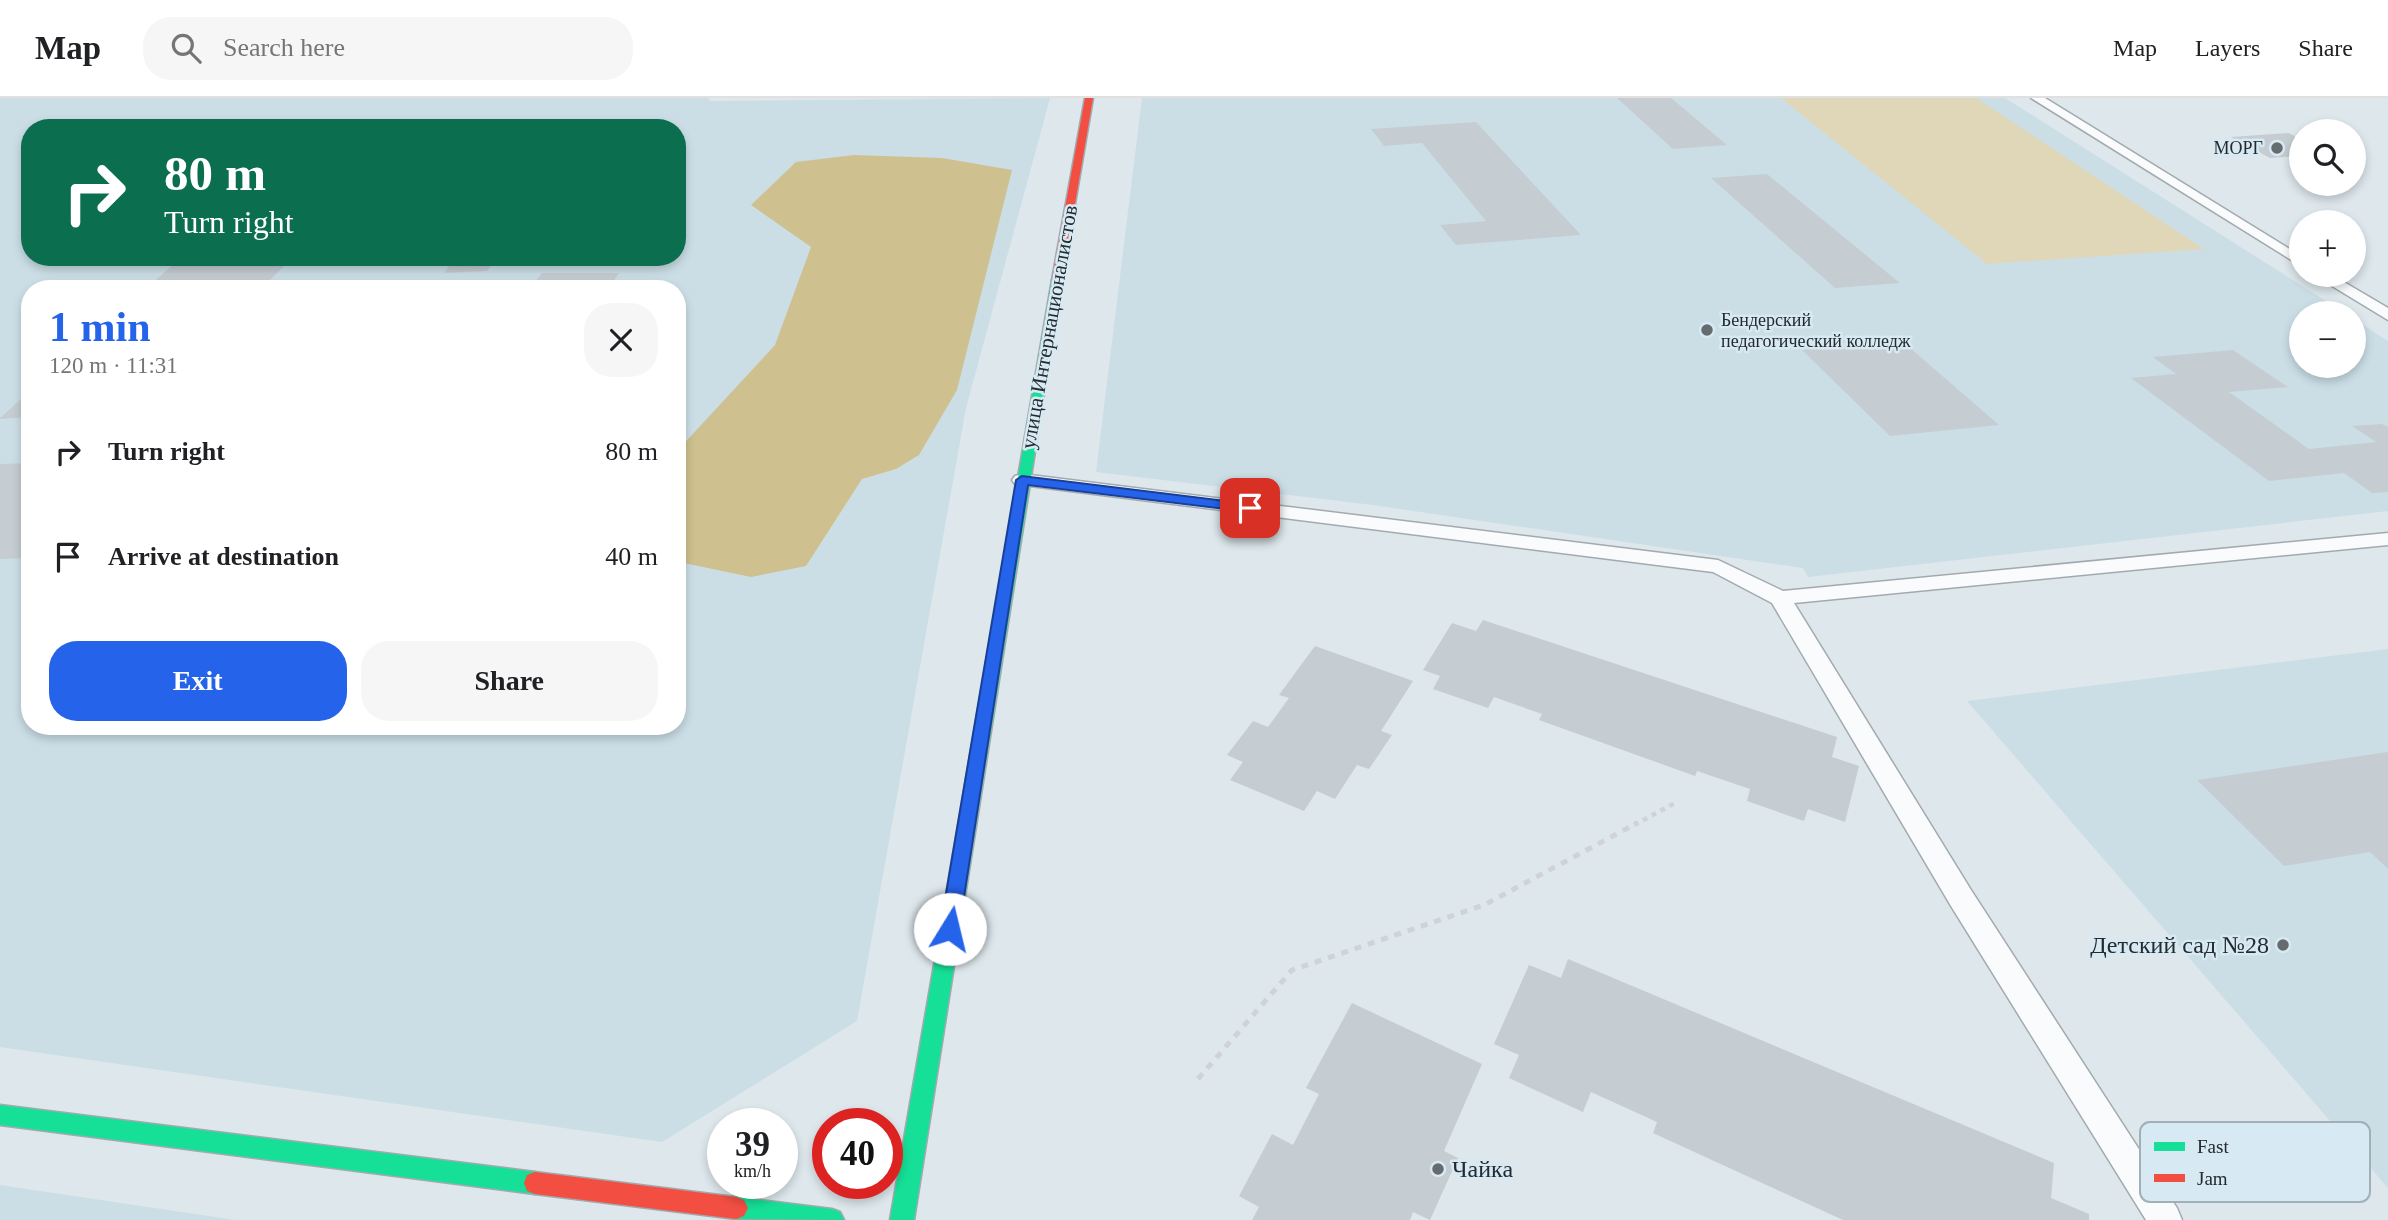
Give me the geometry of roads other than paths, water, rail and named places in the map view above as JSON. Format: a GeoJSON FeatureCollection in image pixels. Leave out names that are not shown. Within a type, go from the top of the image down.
{"type":"FeatureCollection","features":[{"type":"Feature","properties":{"kind":"street","name":"улица Интернационалистов"},"geometry":{"type":"LineString","coordinates":[[902,1220],[1022,480],[1089,98]]}},
{"type":"Feature","properties":{"kind":"street"},"geometry":{"type":"LineString","coordinates":[[0,1115],[832,1220]]}},
{"type":"Feature","properties":{"kind":"lane"},"geometry":{"type":"LineString","coordinates":[[2037,98],[2289,255]]}},
{"type":"Feature","properties":{"kind":"lane"},"geometry":{"type":"LineString","coordinates":[[2342,287],[2388,315]]}},
{"type":"Feature","properties":{"kind":"lane"},"geometry":{"type":"LineString","coordinates":[[1022,480],[1718,566],[1780,598],[1961,898],[2140,1181]]}},
{"type":"Feature","properties":{"kind":"lane"},"geometry":{"type":"LineString","coordinates":[[1780,598],[2388,539]]}},
{"type":"Feature","properties":{"kind":"lane"},"geometry":{"type":"LineString","coordinates":[[625,1220],[692,1202]]}},
{"type":"Feature","properties":{"kind":"lane"},"geometry":{"type":"LineString","coordinates":[[2154,1202],[2165,1220]]}},
{"type":"Feature","properties":{"kind":"place","name":"МОРГ"},"geometry":{"type":"Point","coordinates":[2277,148]}},
{"type":"Feature","properties":{"kind":"place","name":"Бендерский педагогический колледж"},"geometry":{"type":"Point","coordinates":[1707,330]}},
{"type":"Feature","properties":{"kind":"place","name":"Детский сад №28"},"geometry":{"type":"Point","coordinates":[2283,945]}},
{"type":"Feature","properties":{"kind":"place","name":"Чайка"},"geometry":{"type":"Point","coordinates":[1438,1169]}}]}
